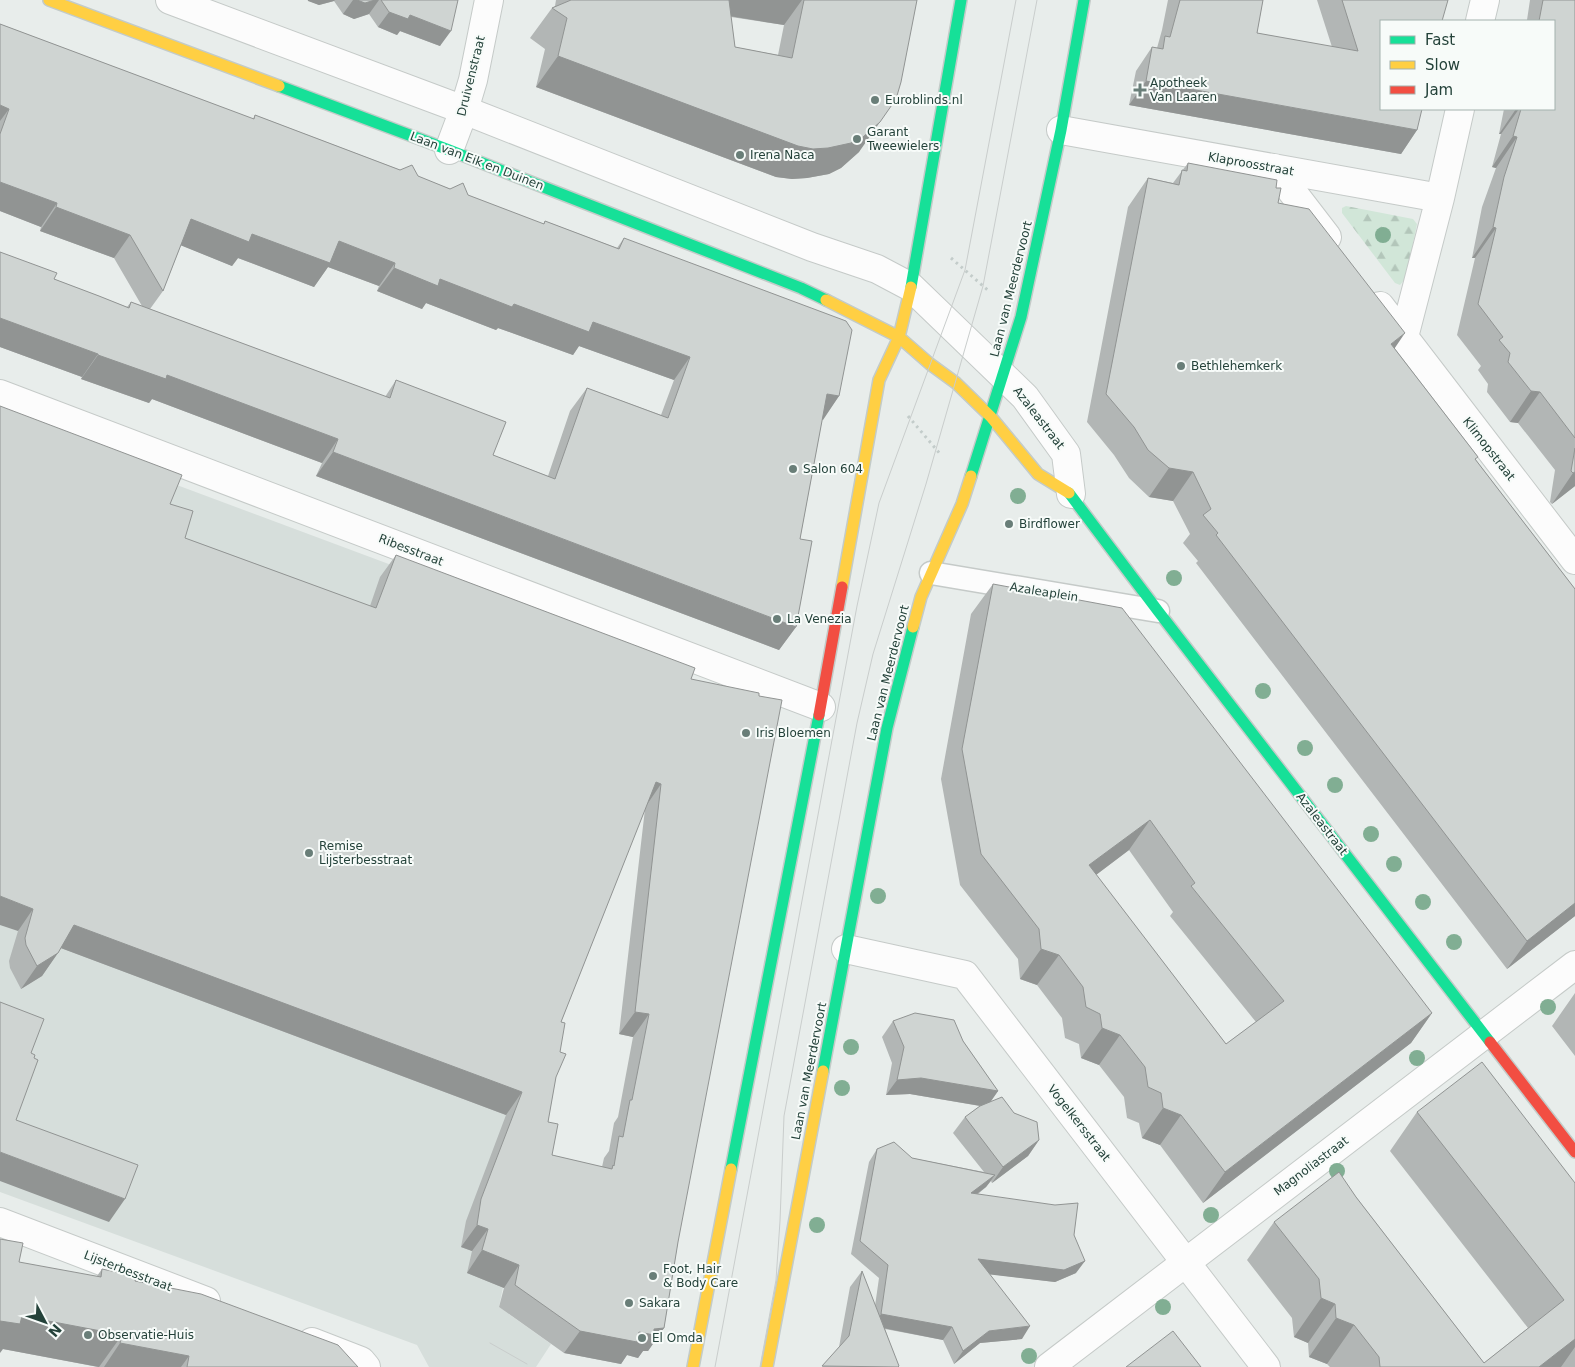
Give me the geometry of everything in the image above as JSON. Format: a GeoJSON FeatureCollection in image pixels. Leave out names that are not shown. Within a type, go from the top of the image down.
{"type":"FeatureCollection","features":[{"type":"Feature","properties":{"kind":"street","name":"Laan van Eik en Duinen"},"geometry":{"type":"LineString","coordinates":[[49,0],[449,150],[801,288],[899,337],[956,384],[991,417]]}},
{"type":"Feature","properties":{"kind":"street"},"geometry":{"type":"LineString","coordinates":[[170,0],[464,110],[812,246],[877,269],[911,287]]}},
{"type":"Feature","properties":{"kind":"street","name":"Druivenstraat"},"geometry":{"type":"LineString","coordinates":[[449,150],[473,80],[489,0]]}},
{"type":"Feature","properties":{"kind":"street"},"geometry":{"type":"LineString","coordinates":[[693,1367],[821,707],[880,380],[899,337],[911,287],[961,0]]}},
{"type":"Feature","properties":{"kind":"street","name":"Laan van Meerdervoort"},"geometry":{"type":"LineString","coordinates":[[767,1367],[887,728],[921,597],[962,504],[1004,376],[1021,317],[1061,130],[1084,0]]}},
{"type":"Feature","properties":{"kind":"street"},"geometry":{"type":"LineString","coordinates":[[1480,20],[1485,0]]}},
{"type":"Feature","properties":{"kind":"street"},"geometry":{"type":"LineString","coordinates":[[1404,337],[1440,198],[1460,110]]}},
{"type":"Feature","properties":{"kind":"street","name":"Klaproosstraat"},"geometry":{"type":"LineString","coordinates":[[1061,130],[1440,198]]}},
{"type":"Feature","properties":{"kind":"street"},"geometry":{"type":"LineString","coordinates":[[1274,168],[1339,253]]}},
{"type":"Feature","properties":{"kind":"street","name":"Klimopstraat"},"geometry":{"type":"LineString","coordinates":[[1363,283],[1571,548]]}},
{"type":"Feature","properties":{"kind":"street","name":"Azaleastraat"},"geometry":{"type":"LineString","coordinates":[[911,287],[1025,397],[1066,454],[1071,494]]}},
{"type":"Feature","properties":{"kind":"street","name":"Ribesstraat"},"geometry":{"type":"LineString","coordinates":[[0,394],[821,707]]}},
{"type":"Feature","properties":{"kind":"street","name":"Azaleastraat"},"geometry":{"type":"LineString","coordinates":[[991,417],[1038,474],[1071,494],[1158,611],[1575,1152]]}},
{"type":"Feature","properties":{"kind":"street","name":"Vogelkersstraat"},"geometry":{"type":"LineString","coordinates":[[846,950],[965,975],[1266,1367]]}},
{"type":"Feature","properties":{"kind":"street","name":"Magnoliastraat"},"geometry":{"type":"LineString","coordinates":[[1049,1367],[1575,965]]}},
{"type":"Feature","properties":{"kind":"street","name":"Lijsterbesstraat"},"geometry":{"type":"LineString","coordinates":[[0,1222],[232,1311]]}},
{"type":"Feature","properties":{"kind":"street"},"geometry":{"type":"LineString","coordinates":[[287,1333],[361,1361],[366,1367]]}},
{"type":"Feature","properties":{"kind":"lane","name":"Azaleaplein"},"geometry":{"type":"LineString","coordinates":[[931,573],[1158,611]]}},
{"type":"Feature","properties":{"kind":"path"},"geometry":{"type":"LineString","coordinates":[[921,231],[1021,317]]}},
{"type":"Feature","properties":{"kind":"path"},"geometry":{"type":"LineString","coordinates":[[880,380],[968,485]]}},
{"type":"Feature","properties":{"kind":"shaded area","name":"Remise Lijsterbesstraat"},"geometry":{"type":"Polygon","coordinates":[[[0,419],[686,675],[519,1118],[536,1124],[499,1307],[551,1344],[536,1367],[429,1367],[417,1345],[0,1192],[0,419]]]}},
{"type":"Feature","properties":{"kind":"green space"},"geometry":{"type":"Polygon","coordinates":[[[1346,206],[1413,219],[1417,224],[1406,278],[1400,285],[1395,283],[1342,213],[1342,208],[1346,206]]]}},
{"type":"Feature","properties":{"kind":"building"},"geometry":{"type":"Polygon","coordinates":[[[357,0],[375,0],[365,3],[357,0]]]}},
{"type":"Feature","properties":{"kind":"building"},"geometry":{"type":"Polygon","coordinates":[[[381,0],[458,0],[451,31],[410,15],[408,19],[389,12],[381,0]]]}},
{"type":"Feature","properties":{"kind":"building"},"geometry":{"type":"Polygon","coordinates":[[[571,0],[729,0],[735,47],[792,58],[804,0],[917,0],[896,99],[880,122],[863,137],[851,143],[813,149],[798,146],[558,56],[567,18],[552,8],[571,0]]]}},
{"type":"Feature","properties":{"kind":"building"},"geometry":{"type":"Polygon","coordinates":[[[1180,0],[1263,0],[1257,33],[1358,51],[1342,0],[1448,0],[1442,20],[1380,20],[1380,110],[1422,110],[1417,130],[1146,81],[1152,47],[1163,49],[1165,36],[1170,37],[1180,0]]]}},
{"type":"Feature","properties":{"kind":"building"},"geometry":{"type":"Polygon","coordinates":[[[1543,0],[1575,0],[1575,438],[1540,392],[1531,391],[1508,362],[1510,353],[1499,340],[1503,337],[1478,304],[1496,228],[1493,227],[1504,177],[1517,137],[1513,136],[1521,110],[1555,110],[1555,20],[1539,20],[1543,0]]]}},
{"type":"Feature","properties":{"kind":"building"},"geometry":{"type":"Polygon","coordinates":[[[0,24],[254,119],[255,115],[400,170],[412,165],[418,176],[450,189],[463,183],[468,195],[544,224],[545,221],[619,249],[624,238],[846,321],[852,330],[839,396],[827,394],[800,539],[812,541],[796,627],[333,452],[338,439],[167,375],[166,379],[0,318],[0,252],[57,273],[54,279],[129,308],[131,302],[390,398],[396,380],[506,422],[493,455],[555,479],[587,388],[668,418],[690,357],[593,322],[589,332],[514,304],[512,307],[440,279],[438,286],[394,268],[395,263],[339,241],[330,263],[252,234],[249,242],[191,219],[163,291],[130,235],[56,207],[57,203],[0,182],[0,134],[9,109],[0,105],[0,24]]]}},
{"type":"Feature","properties":{"kind":"building"},"geometry":{"type":"Polygon","coordinates":[[[1188,163],[1277,180],[1276,188],[1281,188],[1278,203],[1309,209],[1405,333],[1391,344],[1478,457],[1475,459],[1575,589],[1575,903],[1527,941],[1216,535],[1218,533],[1203,515],[1211,509],[1193,472],[1169,468],[1148,450],[1134,427],[1106,394],[1148,178],[1179,185],[1182,170],[1187,171],[1188,163]]]}},
{"type":"Feature","properties":{"kind":"building","name":"Remise Lijsterbesstraat"},"geometry":{"type":"Polygon","coordinates":[[[0,406],[182,475],[170,504],[193,511],[185,538],[376,608],[396,555],[695,668],[691,679],[759,693],[759,696],[782,700],[678,1242],[664,1328],[654,1329],[654,1335],[639,1332],[637,1342],[580,1331],[515,1285],[519,1265],[482,1250],[488,1229],[477,1225],[481,1199],[522,1092],[74,925],[58,953],[37,966],[26,945],[25,938],[33,909],[0,896],[0,406]],[[656,782],[561,1022],[565,1023],[560,1052],[566,1054],[556,1077],[548,1122],[558,1124],[552,1155],[612,1169],[619,1136],[623,1137],[630,1100],[632,1100],[649,1014],[635,1012],[661,784],[656,782]]]}},
{"type":"Feature","properties":{"kind":"building"},"geometry":{"type":"Polygon","coordinates":[[[1575,448],[1575,472],[1573,473],[1571,471],[1575,448]]]}},
{"type":"Feature","properties":{"kind":"building"},"geometry":{"type":"Polygon","coordinates":[[[993,584],[1122,608],[1432,1013],[1225,1172],[1181,1115],[1163,1108],[1161,1093],[1148,1087],[1145,1067],[1120,1035],[1102,1028],[1100,1014],[1086,1007],[1083,987],[1059,955],[1041,949],[1039,929],[981,854],[962,749],[993,584]],[[1150,820],[1089,865],[1226,1044],[1284,1001],[1191,886],[1195,883],[1150,820]]]}},
{"type":"Feature","properties":{"kind":"building"},"geometry":{"type":"Polygon","coordinates":[[[0,1002],[44,1019],[31,1053],[38,1060],[16,1120],[138,1165],[125,1199],[0,1152],[0,1002]]]}},
{"type":"Feature","properties":{"kind":"building"},"geometry":{"type":"Polygon","coordinates":[[[915,1013],[954,1020],[963,1041],[998,1091],[921,1078],[897,1080],[904,1047],[893,1021],[915,1013]]]}},
{"type":"Feature","properties":{"kind":"building"},"geometry":{"type":"Polygon","coordinates":[[[1482,1062],[1575,1183],[1575,1339],[1539,1367],[1380,1367],[1379,1357],[1354,1325],[1336,1318],[1335,1304],[1321,1298],[1319,1279],[1274,1222],[1339,1172],[1356,1197],[1484,1363],[1564,1300],[1417,1112],[1482,1062]]]}},
{"type":"Feature","properties":{"kind":"building"},"geometry":{"type":"Polygon","coordinates":[[[1002,1097],[1014,1113],[1037,1122],[1039,1140],[1003,1167],[965,1117],[980,1106],[1002,1097]]]}},
{"type":"Feature","properties":{"kind":"building"},"geometry":{"type":"Polygon","coordinates":[[[894,1142],[912,1158],[995,1175],[971,1193],[1055,1205],[1078,1203],[1074,1235],[1085,1261],[1064,1270],[978,1259],[1030,1326],[989,1331],[963,1351],[952,1327],[881,1314],[888,1265],[860,1241],[877,1149],[894,1142]]]}},
{"type":"Feature","properties":{"kind":"building"},"geometry":{"type":"Polygon","coordinates":[[[0,1239],[23,1243],[19,1262],[101,1277],[102,1269],[136,1276],[135,1281],[201,1294],[338,1345],[358,1367],[187,1367],[189,1356],[120,1343],[122,1335],[22,1316],[20,1324],[0,1321],[0,1239]]]}},
{"type":"Feature","properties":{"kind":"building"},"geometry":{"type":"Polygon","coordinates":[[[862,1271],[899,1366],[822,1366],[849,1336],[862,1271]]]}},
{"type":"Feature","properties":{"kind":"building"},"geometry":{"type":"Polygon","coordinates":[[[1173,1331],[1201,1367],[1126,1367],[1173,1331]]]}},
{"type":"Feature","properties":{"kind":"tram line"},"geometry":{"type":"LineString","coordinates":[[715,1367],[857,606],[879,503],[965,270],[1016,0]]}},
{"type":"Feature","properties":{"kind":"tram line"},"geometry":{"type":"LineString","coordinates":[[760,1367],[776,1280],[784,1116],[857,723],[873,654],[926,484],[983,286],[1037,0]]}},
{"type":"Feature","properties":{"kind":"tram line"},"geometry":{"type":"LineString","coordinates":[[490,1343],[527,1364]]}},
{"type":"Feature","properties":{"kind":"traffic: fast"},"geometry":{"type":"LineString","coordinates":[[911,287],[961,0]]}},
{"type":"Feature","properties":{"kind":"traffic: fast"},"geometry":{"type":"LineString","coordinates":[[971,476],[1021,317],[1061,130],[1084,0]]}},
{"type":"Feature","properties":{"kind":"traffic: fast"},"geometry":{"type":"LineString","coordinates":[[279,86],[449,150],[801,288],[826,300]]}},
{"type":"Feature","properties":{"kind":"traffic: fast"},"geometry":{"type":"LineString","coordinates":[[1069,493],[1490,1042]]}},
{"type":"Feature","properties":{"kind":"traffic: fast"},"geometry":{"type":"LineString","coordinates":[[823,1071],[887,728],[913,627]]}},
{"type":"Feature","properties":{"kind":"traffic: fast"},"geometry":{"type":"LineString","coordinates":[[731,1169],[819,715]]}},
{"type":"Feature","properties":{"kind":"traffic: slow"},"geometry":{"type":"LineString","coordinates":[[49,0],[279,86]]}},
{"type":"Feature","properties":{"kind":"traffic: slow"},"geometry":{"type":"LineString","coordinates":[[842,587],[879,380],[899,337],[911,287]]}},
{"type":"Feature","properties":{"kind":"traffic: slow"},"geometry":{"type":"LineString","coordinates":[[826,300],[899,337],[930,364],[956,383],[991,417],[1038,474],[1069,493]]}},
{"type":"Feature","properties":{"kind":"traffic: slow"},"geometry":{"type":"LineString","coordinates":[[913,627],[921,597],[962,504],[971,476]]}},
{"type":"Feature","properties":{"kind":"traffic: slow"},"geometry":{"type":"LineString","coordinates":[[767,1367],[823,1071]]}},
{"type":"Feature","properties":{"kind":"traffic: slow"},"geometry":{"type":"LineString","coordinates":[[693,1367],[731,1169]]}},
{"type":"Feature","properties":{"kind":"traffic: jam"},"geometry":{"type":"LineString","coordinates":[[819,715],[842,587]]}},
{"type":"Feature","properties":{"kind":"traffic: jam"},"geometry":{"type":"LineString","coordinates":[[1490,1042],[1575,1152]]}},
{"type":"Feature","properties":{"kind":"place","name":"Apotheek Van Laaren"},"geometry":{"type":"Point","coordinates":[1140,90]}},
{"type":"Feature","properties":{"kind":"place","name":"Euroblinds.nl"},"geometry":{"type":"Point","coordinates":[875,100]}},
{"type":"Feature","properties":{"kind":"place","name":"Garant Tweewielers"},"geometry":{"type":"Point","coordinates":[857,139]}},
{"type":"Feature","properties":{"kind":"place","name":"Irena Naca"},"geometry":{"type":"Point","coordinates":[740,155]}},
{"type":"Feature","properties":{"kind":"place","name":"Bethlehemkerk"},"geometry":{"type":"Point","coordinates":[1181,366]}},
{"type":"Feature","properties":{"kind":"place","name":"Salon 604"},"geometry":{"type":"Point","coordinates":[793,469]}},
{"type":"Feature","properties":{"kind":"place","name":"Birdflower"},"geometry":{"type":"Point","coordinates":[1009,524]}},
{"type":"Feature","properties":{"kind":"place","name":"La Venezia"},"geometry":{"type":"Point","coordinates":[777,619]}},
{"type":"Feature","properties":{"kind":"place","name":"Iris Bloemen"},"geometry":{"type":"Point","coordinates":[746,733]}},
{"type":"Feature","properties":{"kind":"place","name":"Remise Lijsterbesstraat"},"geometry":{"type":"Point","coordinates":[309,853]}},
{"type":"Feature","properties":{"kind":"place","name":"Foot, Hair & Body Care"},"geometry":{"type":"Point","coordinates":[653,1276]}},
{"type":"Feature","properties":{"kind":"place","name":"Sakara"},"geometry":{"type":"Point","coordinates":[629,1303]}},
{"type":"Feature","properties":{"kind":"place","name":"Observatie-Huis"},"geometry":{"type":"Point","coordinates":[88,1335]}},
{"type":"Feature","properties":{"kind":"place","name":"El Omda"},"geometry":{"type":"Point","coordinates":[642,1338]}}]}
